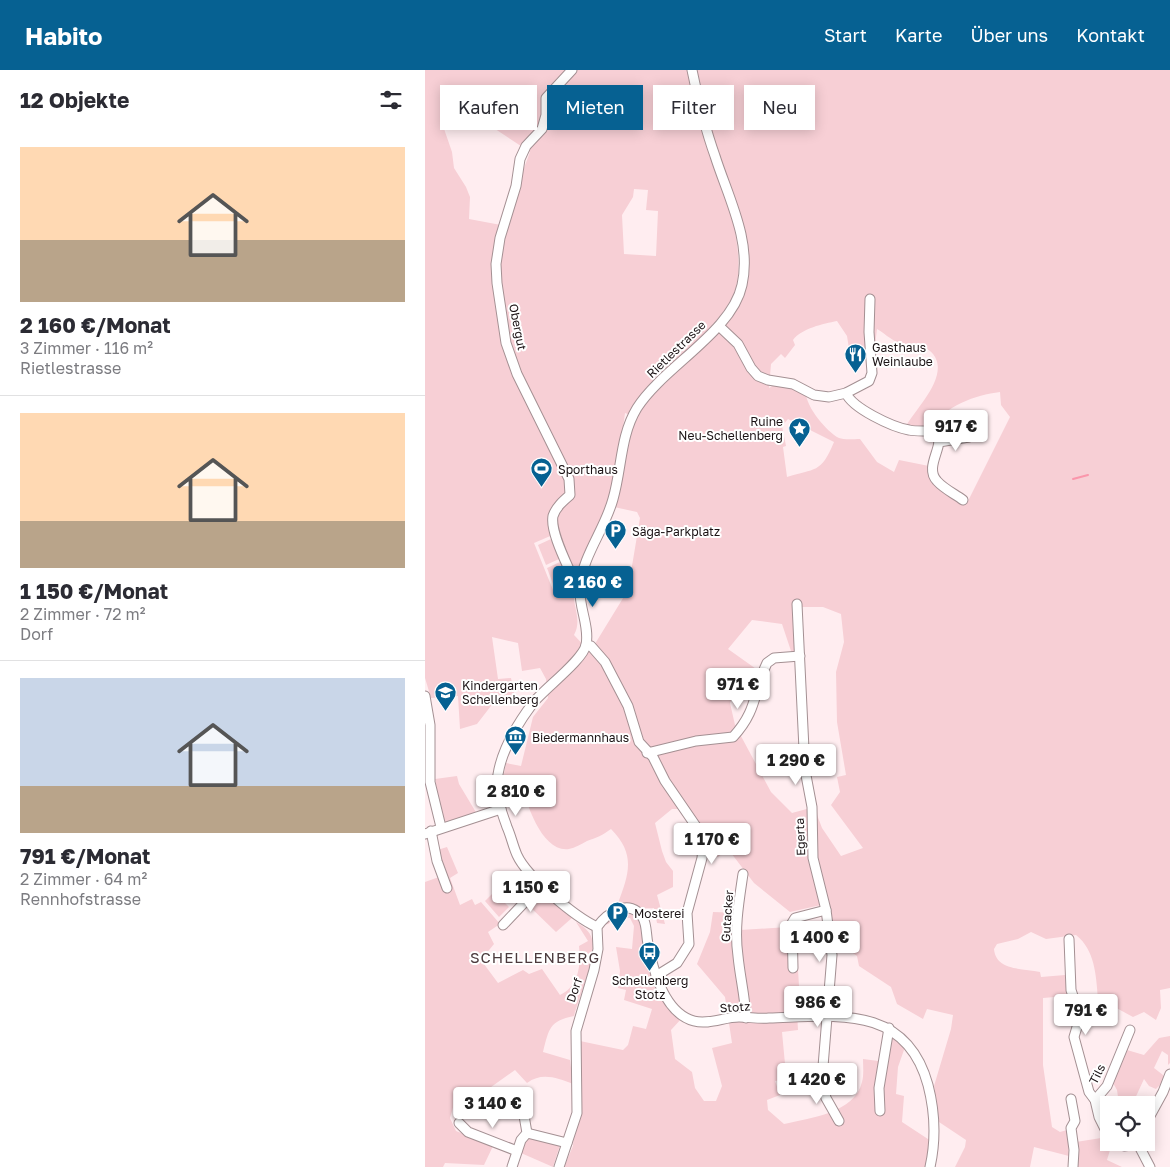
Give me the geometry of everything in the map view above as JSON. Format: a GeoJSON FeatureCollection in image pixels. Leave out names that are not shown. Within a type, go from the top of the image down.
{"type":"FeatureCollection","features":[{"type":"Feature","properties":{"kind":"street","name":"Obergut"},"geometry":{"type":"LineString","coordinates":[[571,70],[546,98],[546,115],[542,129],[527,146],[520,159],[519,176],[500,238],[496,264],[506,343],[517,374],[569,479],[570,494],[559,504],[553,522],[569,569],[575,581],[580,582]]}},
{"type":"Feature","properties":{"kind":"street","name":"Rietlestrasse"},"geometry":{"type":"LineString","coordinates":[[586,645],[580,582],[585,564],[613,500],[630,421],[639,405],[663,378],[719,326],[742,288],[743,245],[735,213],[705,126],[692,70]]}},
{"type":"Feature","properties":{"kind":"street"},"geometry":{"type":"LineString","coordinates":[[719,326],[738,344],[751,368],[758,376],[768,380],[793,384],[823,397],[845,393],[869,381],[872,373],[869,332],[870,299]]}},
{"type":"Feature","properties":{"kind":"street"},"geometry":{"type":"LineString","coordinates":[[845,393],[849,400],[861,409],[906,430],[936,432],[939,442],[933,465],[933,476],[936,481],[963,500]]}},
{"type":"Feature","properties":{"kind":"street"},"geometry":{"type":"LineString","coordinates":[[939,442],[969,437]]}},
{"type":"Feature","properties":{"kind":"street","name":"Egerta"},"geometry":{"type":"LineString","coordinates":[[797,604],[805,770],[812,807],[813,858],[826,910],[832,955],[822,1079]]}},
{"type":"Feature","properties":{"kind":"street"},"geometry":{"type":"LineString","coordinates":[[597,927],[541,885],[517,855],[501,809],[497,789],[498,774],[512,737],[540,694],[580,656],[586,645],[591,646],[605,662],[628,706],[639,742],[653,757],[665,781],[702,832],[705,843],[687,912],[689,944],[677,963],[657,976]]}},
{"type":"Feature","properties":{"kind":"street"},"geometry":{"type":"LineString","coordinates":[[647,752],[696,741],[733,737],[742,728],[756,701],[767,663],[774,658],[800,656]]}},
{"type":"Feature","properties":{"kind":"street"},"geometry":{"type":"LineString","coordinates":[[425,696],[430,725],[431,782],[441,827]]}},
{"type":"Feature","properties":{"kind":"street"},"geometry":{"type":"LineString","coordinates":[[447,888],[428,833],[441,827],[501,809]]}},
{"type":"Feature","properties":{"kind":"street","name":"Gutacker"},"geometry":{"type":"LineString","coordinates":[[743,874],[736,932],[745,995],[746,1018]]}},
{"type":"Feature","properties":{"kind":"street"},"geometry":{"type":"LineString","coordinates":[[503,925],[541,885]]}},
{"type":"Feature","properties":{"kind":"street","name":"Stotz"},"geometry":{"type":"LineString","coordinates":[[597,927],[610,913],[620,908],[629,908],[637,912],[645,923],[650,954],[657,976],[673,1006],[686,1018],[701,1023],[746,1018],[828,1016],[869,1021],[889,1028],[903,1038],[913,1049],[926,1076],[932,1103],[934,1123],[930,1167]]}},
{"type":"Feature","properties":{"kind":"street"},"geometry":{"type":"LineString","coordinates":[[793,968],[792,922],[795,918],[826,910]]}},
{"type":"Feature","properties":{"kind":"street","name":"Dorf"},"geometry":{"type":"LineString","coordinates":[[559,1167],[578,1105],[576,1031],[594,970],[598,949],[597,927]]}},
{"type":"Feature","properties":{"kind":"street"},"geometry":{"type":"LineString","coordinates":[[1069,939],[1071,990],[1080,1017],[1074,1037],[1089,1092],[1095,1100],[1100,1120]]}},
{"type":"Feature","properties":{"kind":"street"},"geometry":{"type":"LineString","coordinates":[[880,1111],[879,1088],[889,1028]]}},
{"type":"Feature","properties":{"kind":"street","name":"Tils"},"geometry":{"type":"LineString","coordinates":[[1095,1100],[1107,1086],[1130,1030]]}},
{"type":"Feature","properties":{"kind":"street"},"geometry":{"type":"LineString","coordinates":[[1155,1107],[1170,1074]]}},
{"type":"Feature","properties":{"kind":"street"},"geometry":{"type":"LineString","coordinates":[[786,1083],[822,1079],[826,1098],[839,1120]]}},
{"type":"Feature","properties":{"kind":"street"},"geometry":{"type":"LineString","coordinates":[[497,1109],[518,1098],[522,1104],[527,1133],[517,1151],[512,1167]]}},
{"type":"Feature","properties":{"kind":"street"},"geometry":{"type":"LineString","coordinates":[[1071,1099],[1075,1121],[1071,1128],[1074,1150],[1073,1167]]}},
{"type":"Feature","properties":{"kind":"street"},"geometry":{"type":"LineString","coordinates":[[459,1124],[468,1132],[517,1151]]}},
{"type":"Feature","properties":{"kind":"street"},"geometry":{"type":"LineString","coordinates":[[527,1133],[567,1143]]}},
{"type":"Feature","properties":{"kind":"street"},"geometry":{"type":"LineString","coordinates":[[1141,1151],[1145,1165]]}},
{"type":"Feature","properties":{"kind":"shaded area"},"geometry":{"type":"Polygon","coordinates":[[[425,70],[1170,70],[1170,988],[1160,990],[1161,1008],[1156,1020],[1144,1012],[1133,1017],[1098,998],[1091,955],[1076,935],[1046,939],[1031,932],[1018,939],[997,944],[994,949],[999,961],[1005,965],[1040,972],[1041,977],[1065,975],[1067,996],[1043,998],[1043,1065],[1052,1127],[1060,1132],[1067,1130],[1069,1156],[1034,1147],[1030,1167],[955,1167],[965,1147],[966,1140],[939,1122],[934,1086],[951,1029],[953,1015],[927,1009],[923,1019],[897,1004],[891,987],[859,966],[857,956],[833,939],[821,905],[790,912],[754,883],[728,849],[718,857],[712,856],[680,809],[672,809],[655,823],[666,862],[673,871],[673,887],[657,895],[665,924],[657,923],[654,908],[618,903],[625,883],[628,864],[624,847],[611,829],[569,849],[559,848],[551,843],[537,825],[527,803],[522,784],[502,785],[506,763],[521,766],[533,717],[548,698],[546,679],[540,668],[522,671],[518,643],[492,637],[498,679],[511,678],[515,698],[494,702],[477,724],[460,729],[458,696],[431,698],[425,678],[425,70]],[[440,85],[440,130],[444,130],[452,152],[454,168],[470,197],[469,219],[501,225],[494,258],[494,292],[506,216],[530,152],[497,130],[537,130],[537,85],[440,85]],[[634,189],[633,197],[622,215],[624,254],[656,256],[658,211],[646,210],[648,190],[634,189]],[[733,218],[738,250],[738,266],[737,282],[733,296],[725,310],[713,324],[647,390],[630,415],[625,413],[619,458],[607,508],[578,572],[572,571],[555,534],[534,543],[555,595],[574,587],[577,623],[574,635],[590,652],[628,590],[640,518],[637,512],[614,507],[632,427],[640,411],[651,397],[727,323],[743,297],[747,264],[733,218]],[[837,321],[813,327],[797,336],[793,340],[795,345],[785,358],[781,354],[771,364],[769,388],[783,385],[806,393],[813,412],[834,435],[841,439],[860,439],[877,462],[894,472],[899,460],[929,466],[966,505],[1010,417],[1001,405],[1000,392],[971,399],[953,407],[931,427],[917,428],[906,426],[931,390],[936,379],[938,369],[936,360],[926,348],[897,342],[877,329],[874,354],[850,355],[847,336],[837,321]],[[788,419],[782,426],[786,446],[783,447],[787,477],[821,465],[834,442],[788,419]],[[796,607],[796,652],[792,654],[782,624],[752,620],[728,649],[759,671],[755,688],[735,690],[730,703],[735,725],[771,792],[792,813],[814,807],[822,828],[841,856],[863,848],[831,805],[840,792],[837,777],[846,775],[837,722],[836,672],[844,642],[841,614],[823,607],[796,607]]]}},
{"type":"Feature","properties":{"kind":"shaded area"},"geometry":{"type":"Polygon","coordinates":[[[551,539],[559,559],[546,565],[538,545],[551,539]]]}},
{"type":"Feature","properties":{"kind":"shaded area"},"geometry":{"type":"Polygon","coordinates":[[[562,561],[572,585],[556,592],[547,568],[562,561]]]}},
{"type":"Feature","properties":{"kind":"shaded area"},"geometry":{"type":"Polygon","coordinates":[[[457,776],[459,784],[477,814],[443,823],[435,779],[457,776]]]}},
{"type":"Feature","properties":{"kind":"shaded area"},"geometry":{"type":"Polygon","coordinates":[[[447,847],[458,873],[450,878],[460,905],[472,899],[475,905],[481,902],[500,924],[488,932],[494,944],[481,960],[498,983],[523,970],[529,974],[542,969],[560,995],[575,981],[580,960],[579,946],[588,941],[576,922],[590,934],[593,947],[590,966],[574,1016],[559,1020],[551,1027],[543,1052],[570,1060],[573,1084],[550,1077],[538,1078],[527,1083],[515,1070],[477,1097],[465,1099],[456,1097],[450,1118],[456,1131],[493,1146],[484,1165],[445,1163],[443,1167],[425,1167],[425,882],[439,877],[431,852],[447,847]]]}},
{"type":"Feature","properties":{"kind":"shaded area"},"geometry":{"type":"Polygon","coordinates":[[[541,887],[573,917],[556,932],[526,903],[541,887]]]}},
{"type":"Feature","properties":{"kind":"shaded area"},"geometry":{"type":"Polygon","coordinates":[[[494,892],[509,907],[499,917],[485,901],[494,892]]]}},
{"type":"Feature","properties":{"kind":"shaded area"},"geometry":{"type":"Polygon","coordinates":[[[624,912],[632,913],[641,924],[647,965],[657,991],[652,988],[682,1018],[671,1030],[675,1059],[692,1072],[695,1088],[704,1101],[716,1101],[722,1086],[712,1048],[732,1043],[725,997],[697,964],[710,932],[713,912],[741,913],[740,930],[788,927],[788,970],[798,970],[799,986],[794,986],[790,1012],[797,1012],[798,1030],[782,1032],[785,1064],[799,1063],[801,1077],[775,1081],[780,1095],[767,1100],[768,1110],[784,1124],[818,1116],[841,1107],[851,1101],[858,1092],[863,1079],[863,1059],[886,1062],[890,1037],[893,1036],[905,1047],[898,1067],[896,1094],[904,1096],[902,1122],[931,1141],[927,1167],[564,1167],[573,1146],[580,1041],[623,1050],[628,1045],[633,1026],[646,1029],[652,1009],[624,1000],[626,990],[618,988],[620,971],[616,947],[632,949],[634,926],[630,918],[618,917],[603,925],[613,916],[624,912]]]}},
{"type":"Feature","properties":{"kind":"shaded area"},"geometry":{"type":"Polygon","coordinates":[[[1170,1036],[1170,1063],[1168,1065],[1168,1055],[1162,1051],[1154,1068],[1163,1075],[1164,1081],[1156,1089],[1149,1086],[1144,1079],[1136,1096],[1118,1096],[1113,1083],[1127,1050],[1144,1055],[1159,1038],[1170,1036]]]}},
{"type":"Feature","properties":{"kind":"shaded area"},"geometry":{"type":"Polygon","coordinates":[[[527,1137],[560,1145],[553,1167],[521,1153],[527,1137]]]}},
{"type":"Feature","properties":{"kind":"shaded area"},"geometry":{"type":"Polygon","coordinates":[[[1100,1138],[1100,1151],[1110,1151],[1107,1160],[1122,1167],[1076,1167],[1076,1142],[1100,1138]]]}},
{"type":"Feature","properties":{"kind":"waterway"},"geometry":{"type":"LineString","coordinates":[[1073,479],[1088,475]]}},
{"type":"Feature","properties":{"kind":"place","name":"Gasthaus Weinlaube"},"geometry":{"type":"Point","coordinates":[856,373]}},
{"type":"Feature","properties":{"kind":"place","name":"Ruine Neu-Schellenberg"},"geometry":{"type":"Point","coordinates":[799,447]}},
{"type":"Feature","properties":{"kind":"place","name":"Sporthaus"},"geometry":{"type":"Point","coordinates":[542,488]}},
{"type":"Feature","properties":{"kind":"place","name":"Säga-Parkplatz"},"geometry":{"type":"Point","coordinates":[616,550]}},
{"type":"Feature","properties":{"kind":"place","name":"Kindergarten Schellenberg"},"geometry":{"type":"Point","coordinates":[446,711]}},
{"type":"Feature","properties":{"kind":"place","name":"Biedermannhaus"},"geometry":{"type":"Point","coordinates":[516,756]}},
{"type":"Feature","properties":{"kind":"place","name":"Mosterei"},"geometry":{"type":"Point","coordinates":[618,932]}},
{"type":"Feature","properties":{"kind":"place","name":"Schellenberg Stotz"},"geometry":{"type":"Point","coordinates":[650,972]}},
{"type":"Feature","properties":{"kind":"district","name":"SCHELLENBERG"},"geometry":{"type":"Point","coordinates":[535,957]}}]}
